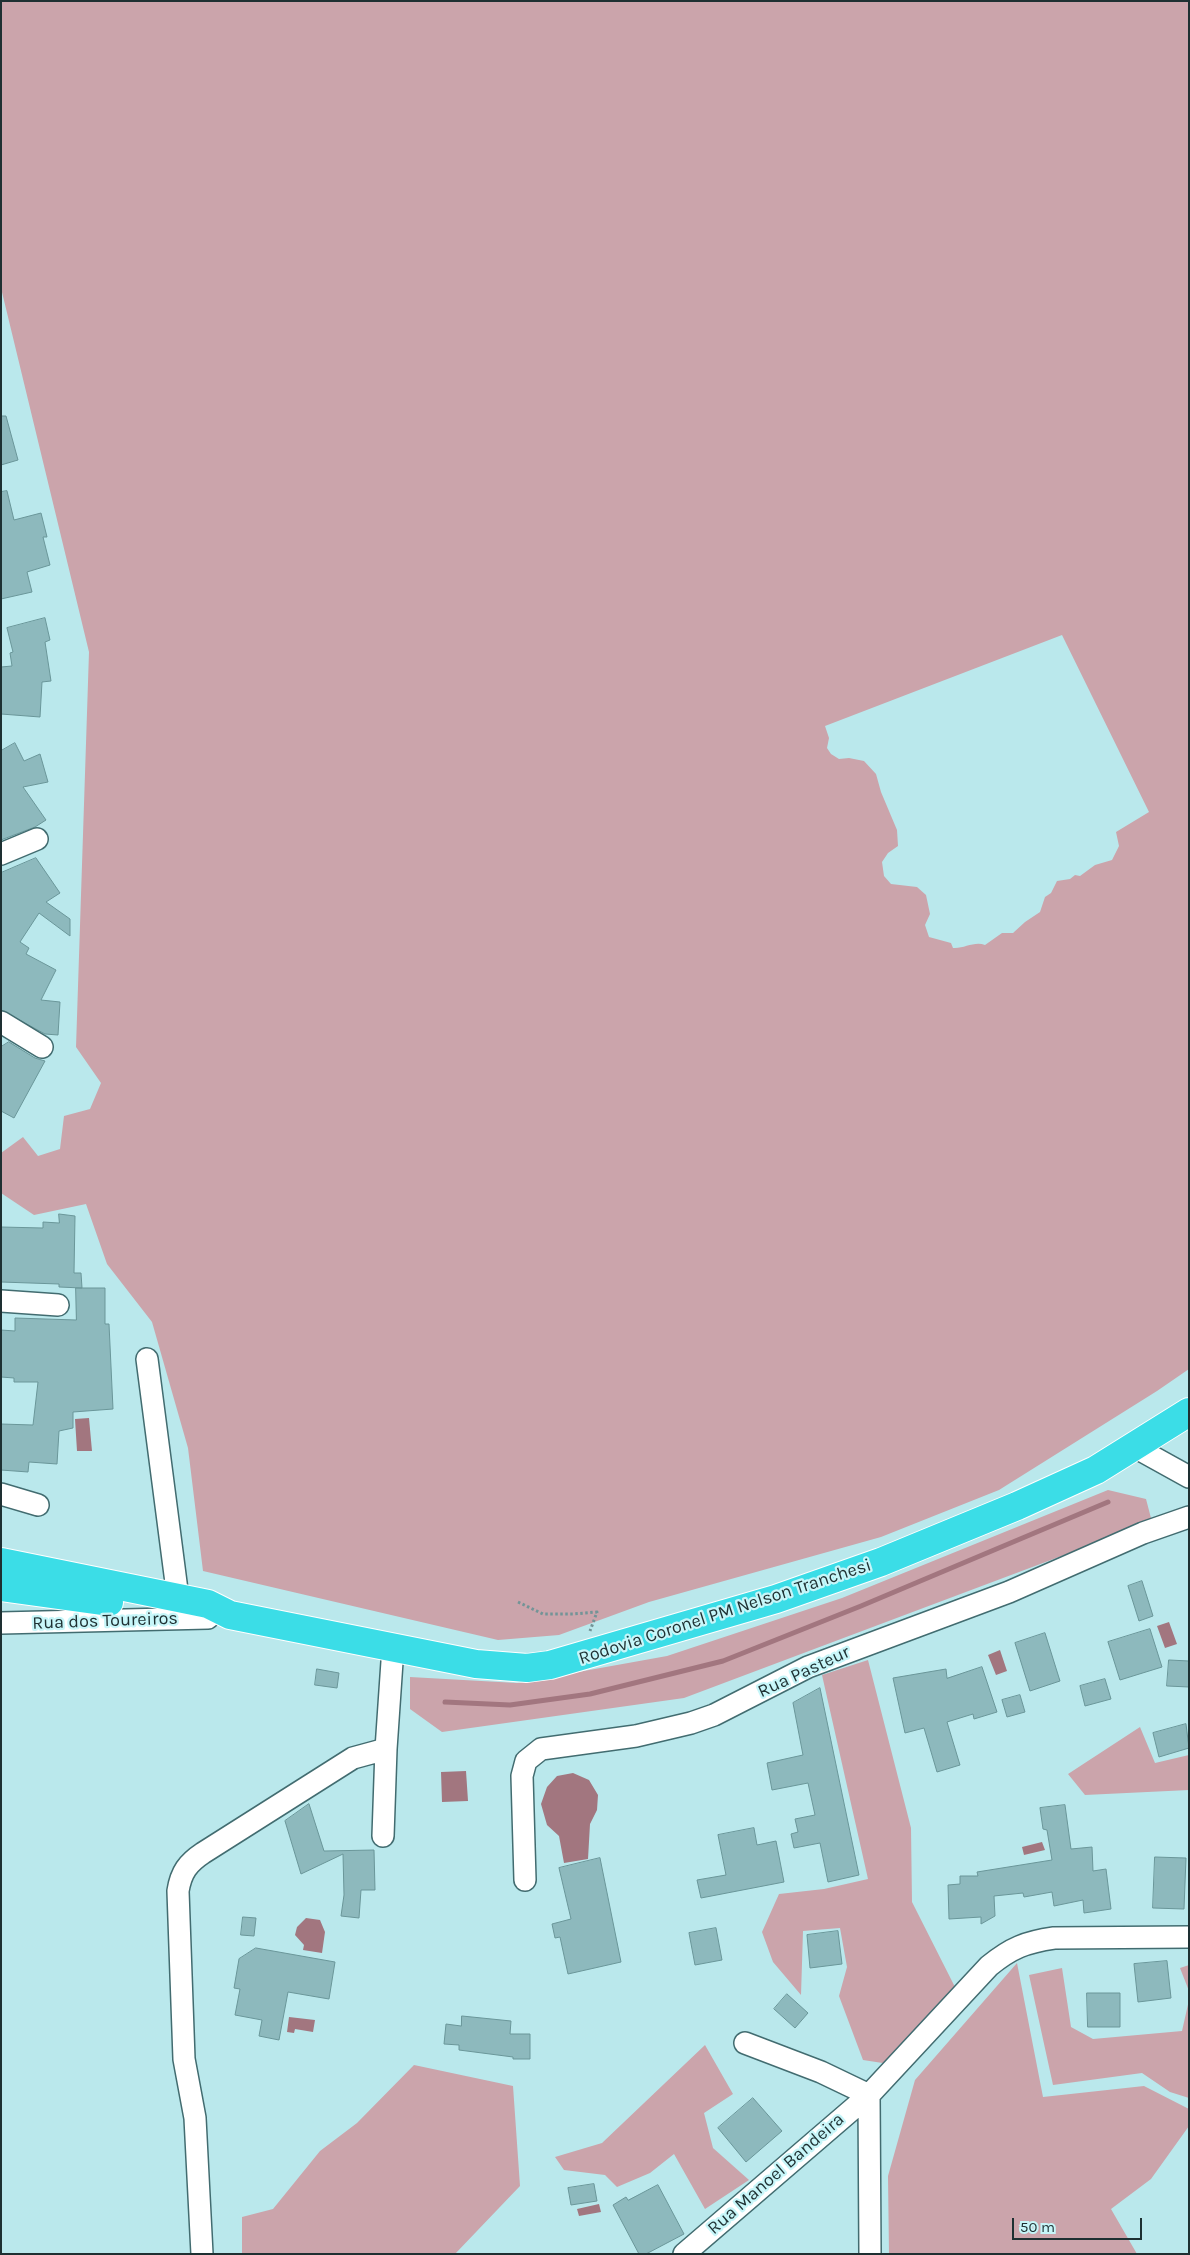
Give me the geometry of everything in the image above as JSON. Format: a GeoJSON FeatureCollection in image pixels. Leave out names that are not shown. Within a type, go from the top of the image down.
{"type":"FeatureCollection","features":[{"type":"Feature","properties":{"kind":"highway","name":"Rodovia Coronel PM Nelson Tranchesi"},"geometry":{"type":"LineString","coordinates":[[1,1587],[219,1616],[476,1664],[528,1668],[550,1665],[581,1658],[776,1599],[881,1562],[1017,1506],[1096,1470],[1189,1412]]}},
{"type":"Feature","properties":{"kind":"highway","name":"Rodovia Coronel PM Nelson Tranchesi"},"geometry":{"type":"LineString","coordinates":[[7,1560],[208,1604],[219,1616]]}},
{"type":"Feature","properties":{"kind":"street"},"geometry":{"type":"LineString","coordinates":[[1,854],[37,839]]}},
{"type":"Feature","properties":{"kind":"street"},"geometry":{"type":"LineString","coordinates":[[1,1022],[42,1047]]}},
{"type":"Feature","properties":{"kind":"street"},"geometry":{"type":"LineString","coordinates":[[1,1301],[58,1305]]}},
{"type":"Feature","properties":{"kind":"street"},"geometry":{"type":"LineString","coordinates":[[147,1359],[178,1598]]}},
{"type":"Feature","properties":{"kind":"street"},"geometry":{"type":"LineString","coordinates":[[1133,1446],[1189,1477]]}},
{"type":"Feature","properties":{"kind":"street"},"geometry":{"type":"LineString","coordinates":[[1,1494],[38,1504]]}},
{"type":"Feature","properties":{"kind":"street","name":"Rua Pasteur"},"geometry":{"type":"LineString","coordinates":[[525,1880],[522,1776],[526,1761],[541,1749],[636,1736],[691,1723],[714,1715],[808,1667],[1009,1592],[1143,1533],[1189,1517]]}},
{"type":"Feature","properties":{"kind":"street","name":"Rua dos Toureiros"},"geometry":{"type":"LineString","coordinates":[[1,1623],[219,1616]]}},
{"type":"Feature","properties":{"kind":"street"},"geometry":{"type":"LineString","coordinates":[[383,1836],[386,1748],[393,1647]]}},
{"type":"Feature","properties":{"kind":"street"},"geometry":{"type":"LineString","coordinates":[[202,2254],[195,2118],[184,2059],[178,1891],[180,1876],[187,1865],[203,1853],[330,1772],[353,1758],[386,1748]]}},
{"type":"Feature","properties":{"kind":"street","name":"Rua Manoel Bandeira"},"geometry":{"type":"LineString","coordinates":[[684,2254],[869,2095],[989,1966],[1009,1950],[1033,1941],[1054,1938],[1189,1937]]}},
{"type":"Feature","properties":{"kind":"street"},"geometry":{"type":"LineString","coordinates":[[745,2044],[821,2072],[869,2095],[870,2254]]}},
{"type":"Feature","properties":{"kind":"path"},"geometry":{"type":"LineString","coordinates":[[518,1602],[543,1614],[597,1612],[581,1658]]}},
{"type":"Feature","properties":{"kind":"shaded area"},"geometry":{"type":"Polygon","coordinates":[[[1,1],[1189,1],[1189,1369],[999,1490],[881,1537],[649,1602],[559,1635],[498,1640],[203,1571],[188,1448],[152,1322],[107,1264],[86,1204],[34,1215],[1,1193],[1,1153],[23,1137],[38,1156],[60,1149],[64,1116],[90,1109],[101,1083],[76,1047],[89,652],[1,288],[1,1]],[[1062,635],[825,726],[829,738],[827,748],[831,754],[839,759],[849,758],[864,761],[876,774],[881,792],[897,830],[898,846],[888,853],[882,862],[884,876],[891,884],[917,887],[926,895],[930,914],[925,925],[929,937],[951,943],[953,948],[977,944],[985,945],[1002,933],[1013,933],[1040,912],[1045,897],[1051,893],[1057,881],[1070,879],[1075,875],[1080,876],[1095,865],[1112,860],[1119,846],[1116,832],[1149,812],[1062,635]]]}},
{"type":"Feature","properties":{"kind":"shaded area"},"geometry":{"type":"Polygon","coordinates":[[[89,1418],[92,1451],[77,1451],[75,1419],[89,1418]]]}},
{"type":"Feature","properties":{"kind":"shaded area"},"geometry":{"type":"Polygon","coordinates":[[[1108,1490],[1146,1499],[1152,1522],[684,1698],[442,1732],[410,1709],[410,1677],[517,1683],[667,1656],[842,1598],[1108,1490]]]}},
{"type":"Feature","properties":{"kind":"shaded area"},"geometry":{"type":"Polygon","coordinates":[[[1169,1622],[1177,1644],[1165,1648],[1157,1626],[1169,1622]]]}},
{"type":"Feature","properties":{"kind":"shaded area"},"geometry":{"type":"Polygon","coordinates":[[[1000,1650],[1007,1671],[996,1675],[988,1655],[1000,1650]]]}},
{"type":"Feature","properties":{"kind":"shaded area"},"geometry":{"type":"Polygon","coordinates":[[[868,1660],[911,1828],[912,1902],[957,1991],[889,2064],[863,2060],[839,1996],[847,1967],[840,1928],[803,1931],[801,1995],[773,1962],[762,1932],[779,1894],[824,1889],[868,1879],[822,1675],[868,1660]]]}},
{"type":"Feature","properties":{"kind":"shaded area"},"geometry":{"type":"Polygon","coordinates":[[[1140,1727],[1155,1763],[1189,1755],[1189,1790],[1085,1795],[1068,1774],[1140,1727]]]}},
{"type":"Feature","properties":{"kind":"shaded area"},"geometry":{"type":"Polygon","coordinates":[[[466,1771],[468,1801],[442,1802],[441,1772],[466,1771]]]}},
{"type":"Feature","properties":{"kind":"shaded area"},"geometry":{"type":"Polygon","coordinates":[[[573,1773],[589,1780],[598,1795],[597,1810],[590,1824],[588,1859],[564,1863],[559,1836],[547,1825],[541,1804],[547,1787],[557,1776],[573,1773]]]}},
{"type":"Feature","properties":{"kind":"shaded area"},"geometry":{"type":"Polygon","coordinates":[[[1042,1842],[1045,1850],[1024,1855],[1022,1847],[1042,1842]]]}},
{"type":"Feature","properties":{"kind":"shaded area"},"geometry":{"type":"Polygon","coordinates":[[[306,1918],[320,1920],[325,1932],[322,1953],[303,1950],[304,1945],[295,1935],[297,1927],[306,1918]]]}},
{"type":"Feature","properties":{"kind":"shaded area"},"geometry":{"type":"Polygon","coordinates":[[[1017,1963],[1043,2097],[1144,2086],[1189,2109],[1189,2126],[1151,2179],[1111,2209],[1137,2254],[889,2254],[888,2176],[915,2080],[1017,1963]]]}},
{"type":"Feature","properties":{"kind":"shaded area"},"geometry":{"type":"Polygon","coordinates":[[[1189,1965],[1189,1991],[1180,1968],[1189,1965]]]}},
{"type":"Feature","properties":{"kind":"shaded area"},"geometry":{"type":"Polygon","coordinates":[[[1062,1968],[1071,2027],[1093,2039],[1182,2031],[1189,2000],[1189,2098],[1170,2092],[1142,2073],[1053,2085],[1029,1975],[1062,1968]]]}},
{"type":"Feature","properties":{"kind":"shaded area"},"geometry":{"type":"Polygon","coordinates":[[[289,2017],[315,2020],[313,2032],[295,2029],[294,2033],[287,2032],[289,2017]]]}},
{"type":"Feature","properties":{"kind":"shaded area"},"geometry":{"type":"Polygon","coordinates":[[[705,2045],[733,2094],[704,2113],[713,2148],[749,2180],[705,2209],[674,2154],[650,2173],[617,2187],[605,2175],[564,2170],[555,2157],[602,2143],[705,2045]]]}},
{"type":"Feature","properties":{"kind":"shaded area"},"geometry":{"type":"Polygon","coordinates":[[[414,2065],[513,2086],[520,2186],[455,2254],[242,2254],[242,2217],[273,2209],[320,2151],[357,2123],[414,2065]]]}},
{"type":"Feature","properties":{"kind":"shaded area"},"geometry":{"type":"Polygon","coordinates":[[[599,2204],[601,2212],[579,2216],[577,2209],[599,2204]]]}},
{"type":"Feature","properties":{"kind":"building"},"geometry":{"type":"Polygon","coordinates":[[[1,416],[6,416],[18,460],[1,465],[1,416]]]}},
{"type":"Feature","properties":{"kind":"building"},"geometry":{"type":"Polygon","coordinates":[[[7,491],[14,520],[41,513],[47,537],[43,537],[50,565],[27,572],[32,592],[1,599],[1,492],[7,491]]]}},
{"type":"Feature","properties":{"kind":"building"},"geometry":{"type":"Polygon","coordinates":[[[45,618],[50,640],[45,642],[51,681],[42,682],[40,717],[1,714],[1,667],[12,666],[10,653],[13,652],[7,628],[45,618]]]}},
{"type":"Feature","properties":{"kind":"building"},"geometry":{"type":"Polygon","coordinates":[[[15,743],[24,761],[40,754],[48,782],[23,787],[46,820],[35,827],[1,840],[1,751],[15,743]]]}},
{"type":"Feature","properties":{"kind":"building"},"geometry":{"type":"Polygon","coordinates":[[[36,858],[60,893],[46,902],[70,919],[70,936],[39,913],[20,942],[29,948],[26,954],[56,970],[41,1000],[60,1002],[58,1035],[45,1034],[1,1010],[1,873],[36,858]]]}},
{"type":"Feature","properties":{"kind":"building"},"geometry":{"type":"Polygon","coordinates":[[[9,1042],[35,1058],[45,1061],[14,1118],[1,1111],[1,1047],[9,1042]]]}},
{"type":"Feature","properties":{"kind":"building"},"geometry":{"type":"Polygon","coordinates":[[[59,1214],[75,1216],[74,1273],[81,1273],[82,1288],[59,1287],[59,1284],[1,1282],[1,1227],[43,1228],[43,1222],[59,1223],[59,1214]]]}},
{"type":"Feature","properties":{"kind":"building"},"geometry":{"type":"Polygon","coordinates":[[[76,1288],[105,1288],[105,1324],[109,1324],[113,1409],[73,1412],[73,1428],[59,1431],[57,1464],[29,1462],[28,1472],[1,1470],[1,1424],[33,1425],[38,1382],[14,1382],[14,1378],[1,1377],[1,1330],[15,1331],[15,1318],[76,1320],[76,1288]]]}},
{"type":"Feature","properties":{"kind":"building"},"geometry":{"type":"Polygon","coordinates":[[[1142,1581],[1153,1616],[1139,1621],[1128,1586],[1142,1581]]]}},
{"type":"Feature","properties":{"kind":"building"},"geometry":{"type":"Polygon","coordinates":[[[1150,1629],[1162,1667],[1120,1680],[1108,1642],[1150,1629]]]}},
{"type":"Feature","properties":{"kind":"building"},"geometry":{"type":"Polygon","coordinates":[[[1045,1633],[1060,1681],[1030,1691],[1015,1643],[1045,1633]]]}},
{"type":"Feature","properties":{"kind":"building"},"geometry":{"type":"Polygon","coordinates":[[[1169,1660],[1189,1661],[1189,1687],[1167,1686],[1169,1660]]]}},
{"type":"Feature","properties":{"kind":"building"},"geometry":{"type":"Polygon","coordinates":[[[982,1667],[997,1712],[974,1719],[973,1714],[947,1722],[960,1765],[937,1772],[924,1728],[905,1733],[893,1678],[946,1669],[947,1678],[982,1667]]]}},
{"type":"Feature","properties":{"kind":"building"},"geometry":{"type":"Polygon","coordinates":[[[317,1669],[339,1673],[337,1688],[315,1685],[317,1669]]]}},
{"type":"Feature","properties":{"kind":"building"},"geometry":{"type":"Polygon","coordinates":[[[1105,1679],[1111,1699],[1085,1706],[1080,1686],[1105,1679]]]}},
{"type":"Feature","properties":{"kind":"building"},"geometry":{"type":"Polygon","coordinates":[[[820,1688],[859,1875],[828,1882],[820,1843],[794,1848],[791,1834],[798,1832],[795,1819],[815,1815],[808,1783],[772,1790],[767,1763],[803,1755],[793,1703],[820,1688]]]}},
{"type":"Feature","properties":{"kind":"building"},"geometry":{"type":"Polygon","coordinates":[[[1020,1695],[1025,1712],[1007,1717],[1002,1700],[1020,1695]]]}},
{"type":"Feature","properties":{"kind":"building"},"geometry":{"type":"Polygon","coordinates":[[[1186,1724],[1189,1748],[1159,1757],[1153,1733],[1186,1724]]]}},
{"type":"Feature","properties":{"kind":"building"},"geometry":{"type":"Polygon","coordinates":[[[309,1804],[324,1851],[374,1850],[375,1890],[361,1890],[359,1918],[341,1916],[344,1895],[343,1854],[301,1874],[285,1821],[309,1804]]]}},
{"type":"Feature","properties":{"kind":"building"},"geometry":{"type":"Polygon","coordinates":[[[1065,1805],[1071,1849],[1092,1847],[1093,1871],[1106,1869],[1111,1909],[1084,1913],[1083,1900],[1054,1906],[1052,1892],[1024,1897],[1023,1893],[994,1896],[995,1916],[981,1924],[981,1917],[949,1919],[948,1885],[960,1884],[960,1876],[978,1876],[977,1872],[1052,1860],[1047,1830],[1043,1829],[1040,1808],[1065,1805]]]}},
{"type":"Feature","properties":{"kind":"building"},"geometry":{"type":"Polygon","coordinates":[[[754,1828],[757,1845],[776,1841],[784,1882],[701,1898],[697,1880],[726,1875],[718,1835],[754,1828]]]}},
{"type":"Feature","properties":{"kind":"building"},"geometry":{"type":"Polygon","coordinates":[[[1155,1857],[1186,1858],[1184,1909],[1153,1908],[1155,1857]]]}},
{"type":"Feature","properties":{"kind":"building"},"geometry":{"type":"Polygon","coordinates":[[[600,1858],[621,1962],[568,1974],[560,1937],[555,1938],[552,1924],[571,1919],[559,1868],[600,1858]]]}},
{"type":"Feature","properties":{"kind":"building"},"geometry":{"type":"Polygon","coordinates":[[[243,1917],[256,1918],[254,1936],[241,1935],[243,1917]]]}},
{"type":"Feature","properties":{"kind":"building"},"geometry":{"type":"Polygon","coordinates":[[[716,1928],[722,1960],[695,1965],[689,1933],[716,1928]]]}},
{"type":"Feature","properties":{"kind":"building"},"geometry":{"type":"Polygon","coordinates":[[[838,1931],[842,1964],[810,1968],[807,1935],[838,1931]]]}},
{"type":"Feature","properties":{"kind":"building"},"geometry":{"type":"Polygon","coordinates":[[[256,1948],[335,1962],[329,1999],[288,1992],[279,2040],[259,2036],[262,2020],[235,2015],[240,1989],[234,1988],[239,1959],[256,1948]]]}},
{"type":"Feature","properties":{"kind":"building"},"geometry":{"type":"Polygon","coordinates":[[[1167,1961],[1171,1998],[1138,2002],[1134,1964],[1167,1961]]]}},
{"type":"Feature","properties":{"kind":"building"},"geometry":{"type":"Polygon","coordinates":[[[1087,1993],[1120,1993],[1120,2027],[1088,2027],[1087,1993]]]}},
{"type":"Feature","properties":{"kind":"building"},"geometry":{"type":"Polygon","coordinates":[[[787,1994],[808,2013],[795,2028],[774,2009],[787,1994]]]}},
{"type":"Feature","properties":{"kind":"building"},"geometry":{"type":"Polygon","coordinates":[[[462,2016],[511,2021],[510,2034],[530,2034],[530,2059],[513,2059],[513,2057],[459,2050],[459,2045],[444,2044],[446,2024],[461,2026],[462,2016]]]}},
{"type":"Feature","properties":{"kind":"building"},"geometry":{"type":"Polygon","coordinates":[[[753,2098],[782,2131],[746,2162],[718,2128],[753,2098]]]}},
{"type":"Feature","properties":{"kind":"building"},"geometry":{"type":"Polygon","coordinates":[[[594,2184],[597,2201],[571,2205],[568,2188],[594,2184]]]}},
{"type":"Feature","properties":{"kind":"building"},"geometry":{"type":"Polygon","coordinates":[[[658,2185],[684,2234],[646,2254],[639,2254],[613,2205],[626,2197],[628,2200],[658,2185]]]}},
{"type":"Feature","properties":{"kind":"waterway"},"geometry":{"type":"LineString","coordinates":[[445,1702],[510,1705],[590,1694],[723,1661],[861,1606],[1108,1502]]}}]}
